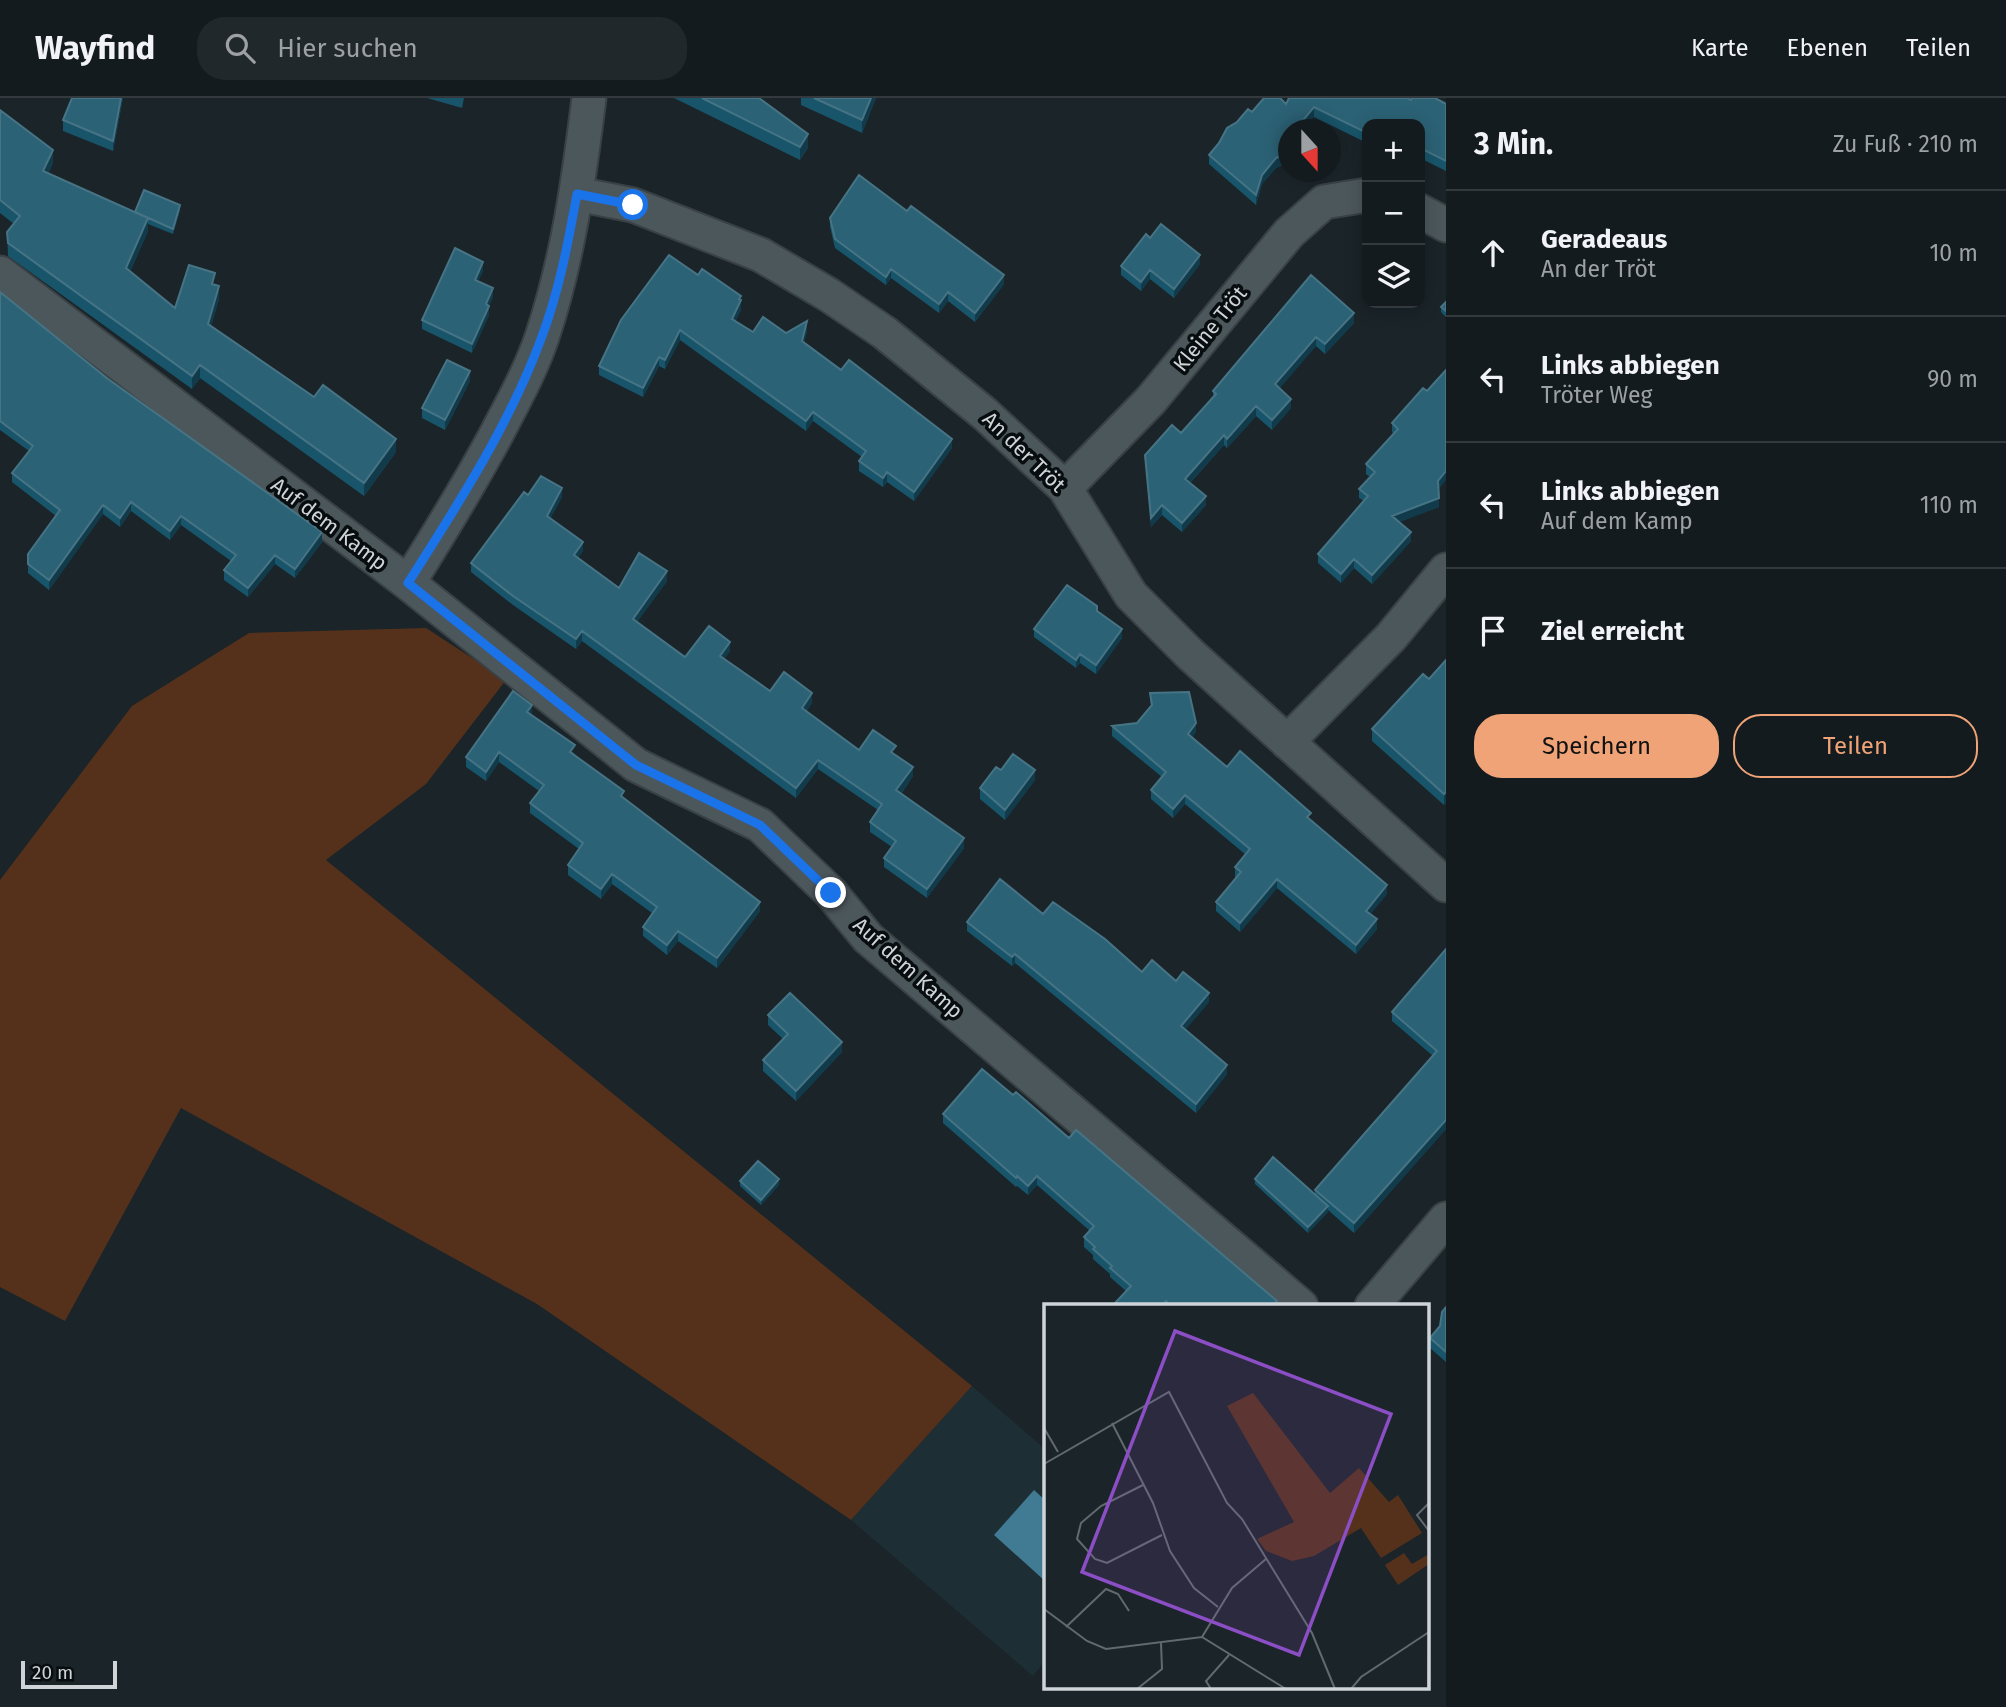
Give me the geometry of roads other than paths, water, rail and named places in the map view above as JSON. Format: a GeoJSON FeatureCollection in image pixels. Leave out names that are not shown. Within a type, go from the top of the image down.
{"type":"FeatureCollection","features":[{"type":"Feature","properties":{"kind":"street"},"geometry":{"type":"LineString","coordinates":[[408,583],[460,502],[513,404],[541,340],[562,273],[577,194],[589,98]]}},
{"type":"Feature","properties":{"kind":"street","name":"An der Tröt"},"geometry":{"type":"LineString","coordinates":[[577,194],[633,205],[761,255],[830,295],[885,333],[975,406],[1065,488],[1131,595],[1190,654],[1446,886]]}},
{"type":"Feature","properties":{"kind":"street","name":"Kleine Tröt"},"geometry":{"type":"LineString","coordinates":[[1065,488],[1151,400],[1289,233],[1324,202],[1362,196]]}},
{"type":"Feature","properties":{"kind":"street"},"geometry":{"type":"LineString","coordinates":[[1425,214],[1446,225]]}},
{"type":"Feature","properties":{"kind":"street","name":"Auf dem Kamp"},"geometry":{"type":"LineString","coordinates":[[0,273],[408,583],[636,765],[760,825],[831,893],[868,938],[1299,1304]]}},
{"type":"Feature","properties":{"kind":"street"},"geometry":{"type":"LineString","coordinates":[[1287,741],[1391,637],[1446,570]]}},
{"type":"Feature","properties":{"kind":"street"},"geometry":{"type":"LineString","coordinates":[[1374,1304],[1446,1219]]}},
{"type":"Feature","properties":{"kind":"water"},"geometry":{"type":"Polygon","coordinates":[[[1034,1490],[1044,1499],[1044,1580],[994,1535],[1034,1490]]]}}]}
